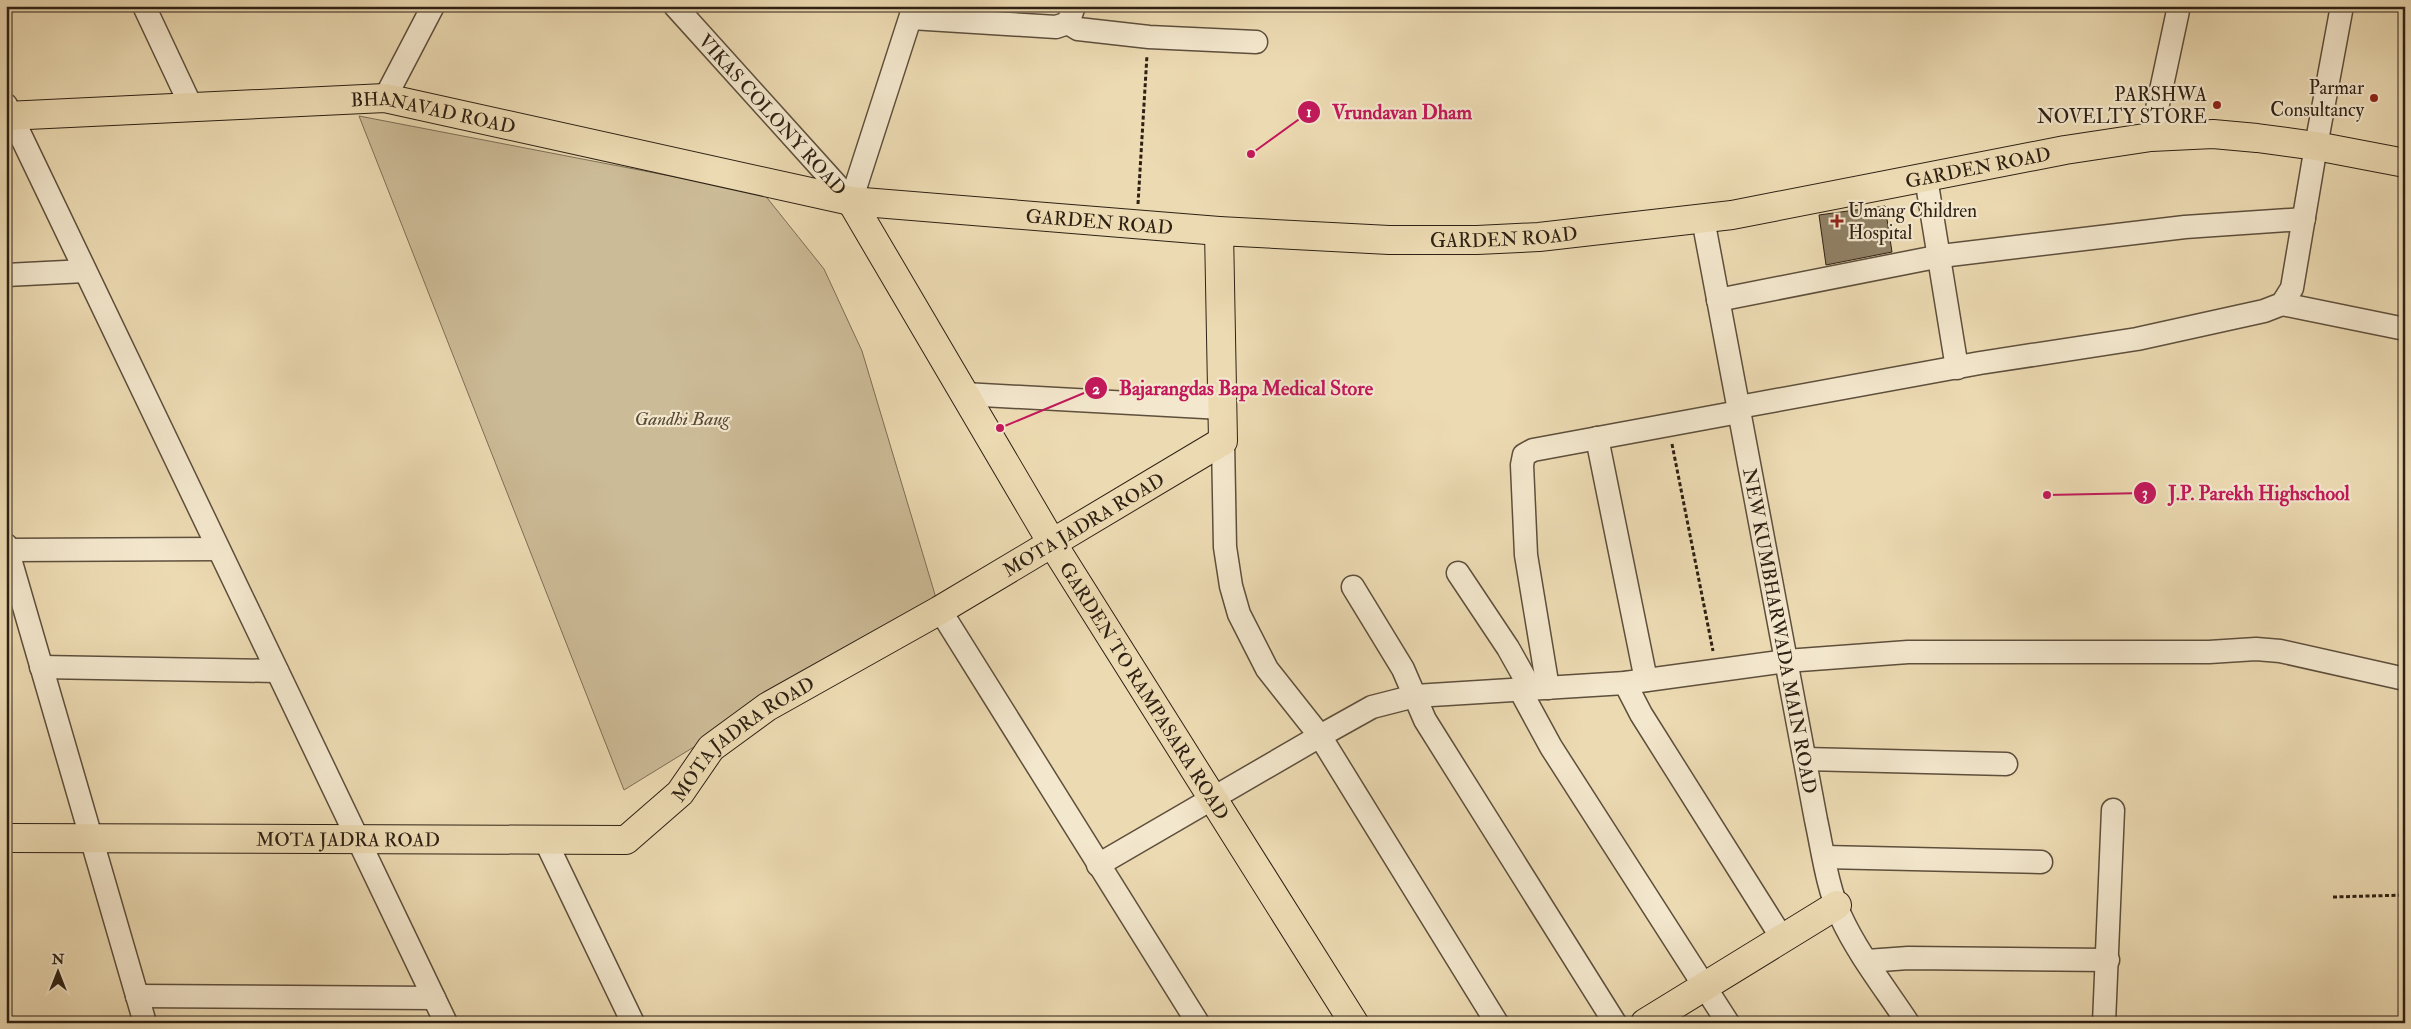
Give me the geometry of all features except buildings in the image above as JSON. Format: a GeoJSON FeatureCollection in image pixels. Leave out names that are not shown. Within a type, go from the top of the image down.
{"type":"FeatureCollection","features":[{"type":"Feature","properties":{"kind":"main road","name":"BHANAVAD ROAD"},"geometry":{"type":"LineString","coordinates":[[8,112],[192,108],[386,98],[851,201]]}},
{"type":"Feature","properties":{"kind":"main road","name":"GARDEN ROAD"},"geometry":{"type":"LineString","coordinates":[[851,201],[1219,231],[1389,240],[1477,240],[1539,237],[1703,219],[2065,150],[2152,137],[2213,134],[2316,146],[2405,163]]}},
{"type":"Feature","properties":{"kind":"main road","name":"GARDEN TO RAMPASARA ROAD"},"geometry":{"type":"LineString","coordinates":[[851,201],[1052,543],[1211,799],[1354,1023]]}},
{"type":"Feature","properties":{"kind":"main road"},"geometry":{"type":"LineString","coordinates":[[1219,231],[1223,441]]}},
{"type":"Feature","properties":{"kind":"main road","name":"MOTA JADRA ROAD"},"geometry":{"type":"LineString","coordinates":[[6,838],[626,840],[680,793],[704,756],[723,738],[767,707],[940,610],[1223,441]]}},
{"type":"Feature","properties":{"kind":"main road"},"geometry":{"type":"LineString","coordinates":[[1645,1023],[1707,987],[1837,905]]}},
{"type":"Feature","properties":{"kind":"street"},"geometry":{"type":"LineString","coordinates":[[144,6],[192,108]]}},
{"type":"Feature","properties":{"kind":"street"},"geometry":{"type":"LineString","coordinates":[[386,98],[433,6]]}},
{"type":"Feature","properties":{"kind":"street","name":"VIKAS COLONY ROAD"},"geometry":{"type":"LineString","coordinates":[[675,6],[851,201]]}},
{"type":"Feature","properties":{"kind":"street"},"geometry":{"type":"LineString","coordinates":[[2152,137],[2179,6]]}},
{"type":"Feature","properties":{"kind":"street"},"geometry":{"type":"LineString","coordinates":[[2282,304],[2292,288],[2342,6]]}},
{"type":"Feature","properties":{"kind":"street"},"geometry":{"type":"LineString","coordinates":[[851,201],[912,12],[1056,27],[1071,14],[1078,29],[1148,37],[1256,42]]}},
{"type":"Feature","properties":{"kind":"street"},"geometry":{"type":"LineString","coordinates":[[8,112],[446,1023]]}},
{"type":"Feature","properties":{"kind":"street"},"geometry":{"type":"LineString","coordinates":[[1926,178],[1957,368]]}},
{"type":"Feature","properties":{"kind":"street","name":"NEW KUMBHARWADA MAIN ROAD"},"geometry":{"type":"LineString","coordinates":[[1703,219],[1824,857],[1837,905],[1854,941],[1908,1023]]}},
{"type":"Feature","properties":{"kind":"street"},"geometry":{"type":"LineString","coordinates":[[1718,300],[1940,256],[2185,227],[2304,219]]}},
{"type":"Feature","properties":{"kind":"street"},"geometry":{"type":"LineString","coordinates":[[6,275],[85,271]]}},
{"type":"Feature","properties":{"kind":"street"},"geometry":{"type":"LineString","coordinates":[[1728,1023],[1707,987],[1534,719],[1522,460],[1524,455],[1533,450],[1957,368],[2137,340],[2264,311],[2282,304],[2405,329]]}},
{"type":"Feature","properties":{"kind":"street"},"geometry":{"type":"LineString","coordinates":[[964,394],[1222,408]]}},
{"type":"Feature","properties":{"kind":"street"},"geometry":{"type":"LineString","coordinates":[[1597,438],[1641,714],[1782,938]]}},
{"type":"Feature","properties":{"kind":"street"},"geometry":{"type":"LineString","coordinates":[[1223,441],[1225,547],[1231,586],[1240,614],[1267,669],[1320,736],[1497,1023]]}},
{"type":"Feature","properties":{"kind":"street"},"geometry":{"type":"LineString","coordinates":[[145,1023],[7,547],[218,549]]}},
{"type":"Feature","properties":{"kind":"street"},"geometry":{"type":"LineString","coordinates":[[1458,573],[1513,655],[1533,689]]}},
{"type":"Feature","properties":{"kind":"street"},"geometry":{"type":"LineString","coordinates":[[1353,587],[1403,669],[1425,720],[1615,1023]]}},
{"type":"Feature","properties":{"kind":"street"},"geometry":{"type":"LineString","coordinates":[[940,610],[1198,1023]]}},
{"type":"Feature","properties":{"kind":"street"},"geometry":{"type":"LineString","coordinates":[[1098,865],[1372,707],[1415,696],[1635,682],[1786,660],[1908,652],[2280,651],[2405,679]]}},
{"type":"Feature","properties":{"kind":"street"},"geometry":{"type":"LineString","coordinates":[[41,667],[277,671]]}},
{"type":"Feature","properties":{"kind":"street"},"geometry":{"type":"LineString","coordinates":[[1805,759],[2006,764]]}},
{"type":"Feature","properties":{"kind":"street"},"geometry":{"type":"LineString","coordinates":[[2104,1023],[2113,810]]}},
{"type":"Feature","properties":{"kind":"street"},"geometry":{"type":"LineString","coordinates":[[545,840],[633,1023]]}},
{"type":"Feature","properties":{"kind":"street"},"geometry":{"type":"LineString","coordinates":[[1824,857],[2041,862]]}},
{"type":"Feature","properties":{"kind":"street"},"geometry":{"type":"LineString","coordinates":[[1867,961],[1908,958],[2108,960]]}},
{"type":"Feature","properties":{"kind":"street"},"geometry":{"type":"LineString","coordinates":[[137,996],[434,998]]}},
{"type":"Feature","properties":{"kind":"path"},"geometry":{"type":"LineString","coordinates":[[1137,223],[1148,37]]}},
{"type":"Feature","properties":{"kind":"path"},"geometry":{"type":"LineString","coordinates":[[1668,424],[1716,670]]}},
{"type":"Feature","properties":{"kind":"path"},"geometry":{"type":"LineString","coordinates":[[2333,896],[2405,895]]}},
{"type":"Feature","properties":{"kind":"green space","name":"Gandhi Baug"},"geometry":{"type":"Polygon","coordinates":[[[359,116],[764,194],[824,269],[862,351],[936,598],[624,790],[359,116]]]}},
{"type":"Feature","properties":{"kind":"place","name":"Parmar Consultancy"},"geometry":{"type":"Point","coordinates":[2374,98]}},
{"type":"Feature","properties":{"kind":"place","name":"PARSHWA NOVELTY STORE"},"geometry":{"type":"Point","coordinates":[2217,105]}},
{"type":"Feature","properties":{"kind":"place","name":"Vrundavan Dham"},"geometry":{"type":"Point","coordinates":[1251,154]}},
{"type":"Feature","properties":{"kind":"place","name":"Umang Children Hospital"},"geometry":{"type":"Point","coordinates":[1837,221]}},
{"type":"Feature","properties":{"kind":"place","name":"Bajarangdas Bapa Medical Store"},"geometry":{"type":"Point","coordinates":[1000,428]}},
{"type":"Feature","properties":{"kind":"place","name":"J.P. Parekh Highschool"},"geometry":{"type":"Point","coordinates":[2047,495]}}]}
